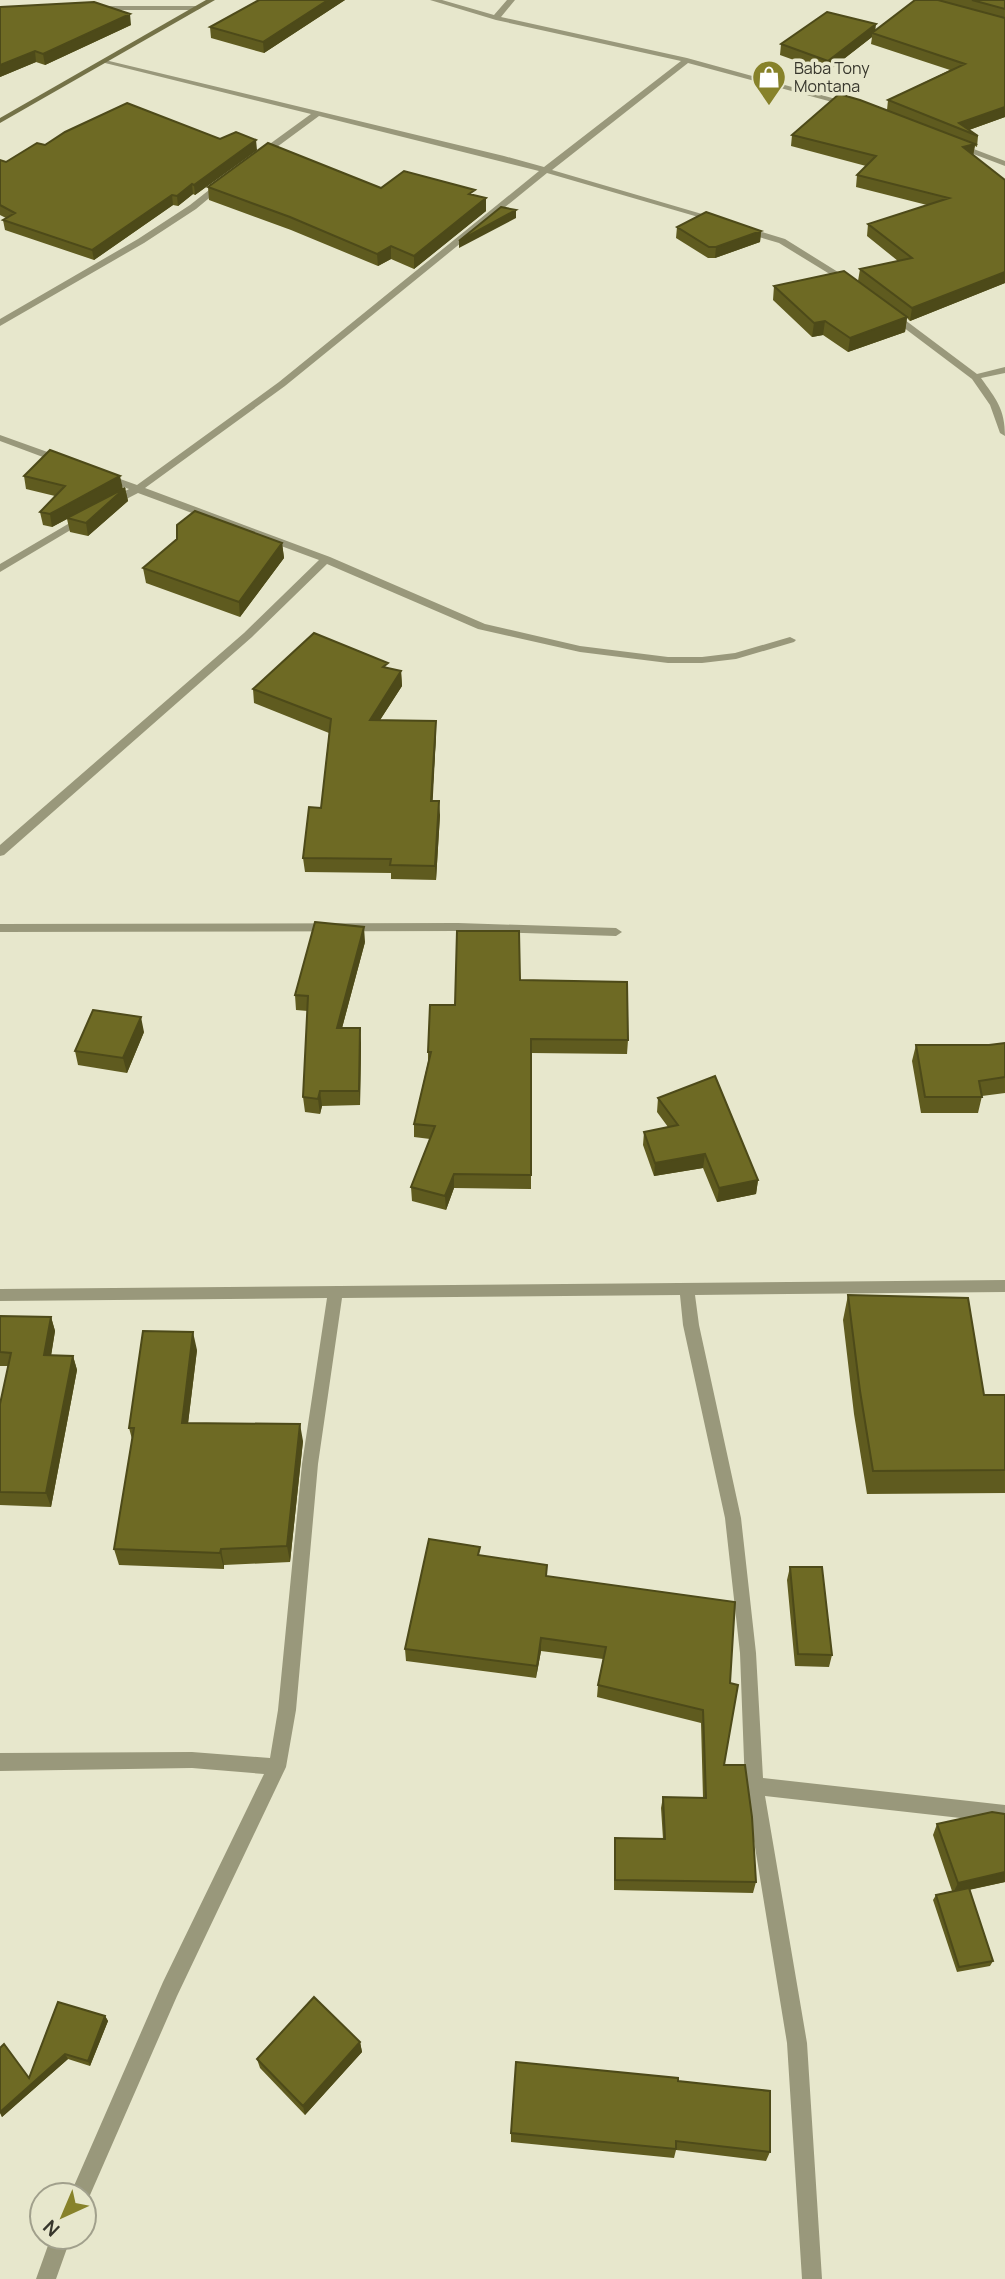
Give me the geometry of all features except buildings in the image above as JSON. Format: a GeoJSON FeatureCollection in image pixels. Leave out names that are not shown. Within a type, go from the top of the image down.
{"type":"FeatureCollection","features":[{"type":"Feature","properties":{"kind":"street"},"geometry":{"type":"LineString","coordinates":[[0,121],[211,0]]}},
{"type":"Feature","properties":{"kind":"street"},"geometry":{"type":"LineString","coordinates":[[434,0],[496,18],[687,61],[864,108]]}},
{"type":"Feature","properties":{"kind":"street"},"geometry":{"type":"LineString","coordinates":[[496,18],[511,0]]}},
{"type":"Feature","properties":{"kind":"street"},"geometry":{"type":"LineString","coordinates":[[78,9],[197,8]]}},
{"type":"Feature","properties":{"kind":"street"},"geometry":{"type":"LineString","coordinates":[[0,569],[63,528],[138,489],[282,384],[546,170],[687,61]]}},
{"type":"Feature","properties":{"kind":"street"},"geometry":{"type":"LineString","coordinates":[[105,62],[546,170],[782,241],[860,291]]}},
{"type":"Feature","properties":{"kind":"street"},"geometry":{"type":"LineString","coordinates":[[253,161],[318,113]]}},
{"type":"Feature","properties":{"kind":"street"},"geometry":{"type":"LineString","coordinates":[[954,144],[1005,164]]}},
{"type":"Feature","properties":{"kind":"street"},"geometry":{"type":"LineString","coordinates":[[0,323],[141,241],[193,207],[231,176]]}},
{"type":"Feature","properties":{"kind":"street"},"geometry":{"type":"LineString","coordinates":[[881,306],[975,377],[995,405],[1005,433]]}},
{"type":"Feature","properties":{"kind":"street"},"geometry":{"type":"LineString","coordinates":[[975,377],[1005,370]]}},
{"type":"Feature","properties":{"kind":"street"},"geometry":{"type":"LineString","coordinates":[[0,438],[75,466]]}},
{"type":"Feature","properties":{"kind":"street"},"geometry":{"type":"LineString","coordinates":[[88,470],[326,559],[482,627],[579,649],[668,660],[736,656],[790,640]]}},
{"type":"Feature","properties":{"kind":"street"},"geometry":{"type":"LineString","coordinates":[[0,852],[248,635],[326,559]]}},
{"type":"Feature","properties":{"kind":"street"},"geometry":{"type":"LineString","coordinates":[[0,928],[458,927],[616,932]]}},
{"type":"Feature","properties":{"kind":"street"},"geometry":{"type":"LineString","coordinates":[[0,1295],[1005,1286]]}},
{"type":"Feature","properties":{"kind":"street"},"geometry":{"type":"LineString","coordinates":[[687,1289],[691,1325],[733,1518],[748,1653],[754,1786],[797,2043],[812,2279]]}},
{"type":"Feature","properties":{"kind":"street"},"geometry":{"type":"LineString","coordinates":[[86,2181],[170,1989],[277,1768],[287,1710],[310,1464],[335,1292]]}},
{"type":"Feature","properties":{"kind":"street"},"geometry":{"type":"LineString","coordinates":[[0,1762],[192,1760],[277,1768]]}},
{"type":"Feature","properties":{"kind":"street"},"geometry":{"type":"LineString","coordinates":[[754,1786],[1005,1814]]}},
{"type":"Feature","properties":{"kind":"street"},"geometry":{"type":"LineString","coordinates":[[46,2279],[56,2251]]}},
{"type":"Feature","properties":{"kind":"place","name":"Baba Tony Montana"},"geometry":{"type":"Point","coordinates":[769,107]}}]}
